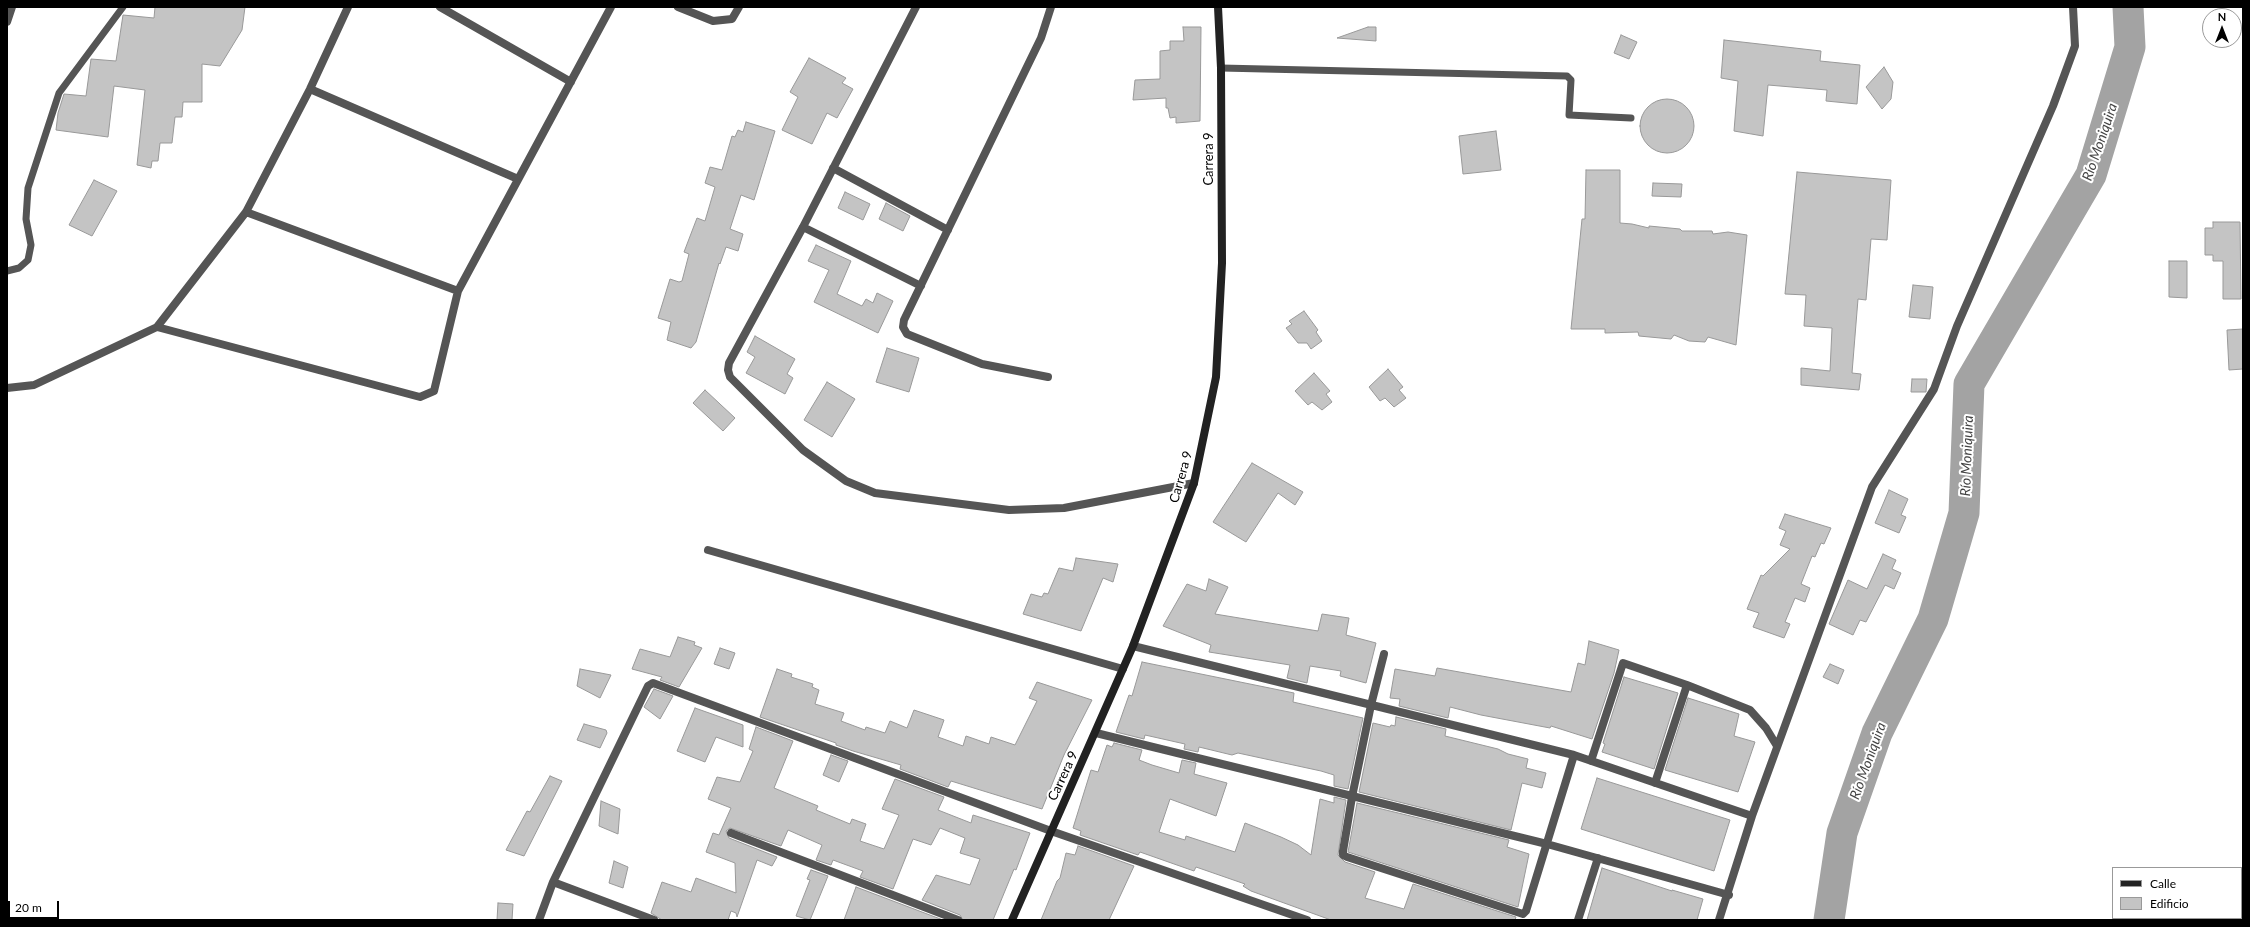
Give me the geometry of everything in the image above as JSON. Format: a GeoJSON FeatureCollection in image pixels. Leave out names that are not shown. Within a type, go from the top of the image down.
{"type":"FeatureCollection","features":[{"type":"Feature","properties":{"kind":"main road","name":"Carrera 9"},"geometry":{"type":"LineString","coordinates":[[1012,920],[1096,733],[1133,646],[1194,483],[1216,378],[1222,263],[1221,68],[1218,7]]}},
{"type":"Feature","properties":{"kind":"street"},"geometry":{"type":"LineString","coordinates":[[7,22],[12,7]]}},
{"type":"Feature","properties":{"kind":"street"},"geometry":{"type":"LineString","coordinates":[[7,388],[34,385],[157,327],[246,212],[310,89],[348,7]]}},
{"type":"Feature","properties":{"kind":"street"},"geometry":{"type":"LineString","coordinates":[[440,7],[571,82]]}},
{"type":"Feature","properties":{"kind":"street"},"geometry":{"type":"LineString","coordinates":[[157,327],[420,397],[434,391],[458,290],[611,7]]}},
{"type":"Feature","properties":{"kind":"street"},"geometry":{"type":"LineString","coordinates":[[678,7],[713,21],[732,18],[739,7]]}},
{"type":"Feature","properties":{"kind":"street"},"geometry":{"type":"LineString","coordinates":[[916,7],[802,227],[729,362],[728,370],[730,377],[803,450],[846,481],[876,493],[1009,510],[1064,508],[1194,483]]}},
{"type":"Feature","properties":{"kind":"street"},"geometry":{"type":"LineString","coordinates":[[1048,378],[982,364],[907,334],[903,327],[904,320],[1041,38],[1051,7]]}},
{"type":"Feature","properties":{"kind":"street"},"geometry":{"type":"LineString","coordinates":[[1719,920],[1752,816],[1872,487],[1934,389],[1957,326],[2054,106],[2075,46],[2073,7]]}},
{"type":"Feature","properties":{"kind":"street"},"geometry":{"type":"LineString","coordinates":[[310,89],[518,179]]}},
{"type":"Feature","properties":{"kind":"street"},"geometry":{"type":"LineString","coordinates":[[833,168],[948,230]]}},
{"type":"Feature","properties":{"kind":"street"},"geometry":{"type":"LineString","coordinates":[[246,212],[458,290]]}},
{"type":"Feature","properties":{"kind":"street"},"geometry":{"type":"LineString","coordinates":[[802,227],[921,286]]}},
{"type":"Feature","properties":{"kind":"street"},"geometry":{"type":"LineString","coordinates":[[708,550],[1123,669]]}},
{"type":"Feature","properties":{"kind":"street"},"geometry":{"type":"LineString","coordinates":[[1133,646],[1574,755],[1752,816]]}},
{"type":"Feature","properties":{"kind":"street"},"geometry":{"type":"LineString","coordinates":[[1384,654],[1371,705],[1352,797],[1343,855],[1518,914],[1523,914],[1526,911],[1574,755]]}},
{"type":"Feature","properties":{"kind":"street"},"geometry":{"type":"LineString","coordinates":[[1591,761],[1623,663],[1687,684],[1750,710],[1766,728],[1778,746]]}},
{"type":"Feature","properties":{"kind":"street"},"geometry":{"type":"LineString","coordinates":[[539,920],[553,882],[650,684],[1051,831],[1307,920]]}},
{"type":"Feature","properties":{"kind":"street"},"geometry":{"type":"LineString","coordinates":[[1655,783],[1687,684]]}},
{"type":"Feature","properties":{"kind":"street"},"geometry":{"type":"LineString","coordinates":[[1096,733],[1547,844],[1728,895]]}},
{"type":"Feature","properties":{"kind":"street"},"geometry":{"type":"LineString","coordinates":[[731,833],[958,920]]}},
{"type":"Feature","properties":{"kind":"street"},"geometry":{"type":"LineString","coordinates":[[1578,920],[1598,858]]}},
{"type":"Feature","properties":{"kind":"street"},"geometry":{"type":"LineString","coordinates":[[553,882],[654,920]]}},
{"type":"Feature","properties":{"kind":"lane"},"geometry":{"type":"LineString","coordinates":[[7,271],[18,268],[28,260],[31,245],[26,219],[28,188],[59,93],[123,7]]}},
{"type":"Feature","properties":{"kind":"lane"},"geometry":{"type":"LineString","coordinates":[[1221,68],[1567,76],[1571,80],[1569,115],[1631,118]]}},
{"type":"Feature","properties":{"kind":"building"},"geometry":{"type":"Polygon","coordinates":[[[155,7],[245,7],[242,30],[220,66],[202,64],[202,102],[183,102],[182,117],[175,117],[172,143],[160,143],[158,161],[152,161],[151,168],[137,165],[145,90],[114,86],[108,137],[56,130],[58,113],[64,94],[86,96],[91,59],[116,61],[123,15],[154,18],[155,7]]]}},
{"type":"Feature","properties":{"kind":"building"},"geometry":{"type":"Polygon","coordinates":[[[1183,27],[1201,27],[1200,121],[1176,123],[1176,117],[1170,118],[1168,108],[1166,108],[1166,98],[1133,100],[1135,80],[1160,79],[1160,51],[1170,50],[1170,41],[1184,41],[1183,27]]]}},
{"type":"Feature","properties":{"kind":"building"},"geometry":{"type":"Polygon","coordinates":[[[1368,27],[1376,27],[1376,41],[1337,38],[1368,27]]]}},
{"type":"Feature","properties":{"kind":"building"},"geometry":{"type":"Polygon","coordinates":[[[1621,35],[1637,42],[1629,59],[1614,53],[1621,35]]]}},
{"type":"Feature","properties":{"kind":"building"},"geometry":{"type":"Polygon","coordinates":[[[1724,40],[1821,51],[1820,61],[1860,65],[1857,104],[1826,101],[1827,90],[1768,85],[1763,136],[1734,131],[1738,81],[1721,78],[1724,40]]]}},
{"type":"Feature","properties":{"kind":"building"},"geometry":{"type":"Polygon","coordinates":[[[809,58],[846,78],[842,83],[853,89],[837,118],[827,113],[812,144],[782,130],[798,97],[790,92],[809,58]]]}},
{"type":"Feature","properties":{"kind":"building"},"geometry":{"type":"Polygon","coordinates":[[[1884,67],[1893,82],[1891,99],[1882,109],[1866,87],[1884,67]]]}},
{"type":"Feature","properties":{"kind":"building"},"geometry":{"type":"Polygon","coordinates":[[[1667,99],[1677,101],[1686,107],[1692,116],[1694,126],[1692,136],[1686,145],[1677,151],[1667,153],[1657,151],[1648,145],[1642,136],[1640,126],[1642,116],[1648,107],[1657,101],[1667,99]]]}},
{"type":"Feature","properties":{"kind":"building"},"geometry":{"type":"Polygon","coordinates":[[[746,122],[775,131],[754,200],[741,195],[730,229],[743,234],[738,251],[726,247],[720,264],[719,263],[696,342],[691,348],[667,340],[671,322],[658,318],[670,279],[679,282],[682,281],[689,254],[684,252],[697,218],[705,221],[715,187],[705,183],[710,167],[722,170],[732,136],[735,137],[738,130],[743,132],[746,122]]]}},
{"type":"Feature","properties":{"kind":"building"},"geometry":{"type":"Polygon","coordinates":[[[1496,131],[1501,170],[1463,174],[1459,136],[1496,131]]]}},
{"type":"Feature","properties":{"kind":"building"},"geometry":{"type":"Polygon","coordinates":[[[1586,170],[1620,170],[1620,223],[1649,228],[1649,226],[1680,229],[1682,231],[1712,231],[1713,234],[1728,232],[1747,235],[1736,345],[1708,337],[1705,342],[1689,341],[1674,335],[1671,339],[1639,336],[1638,332],[1605,333],[1605,329],[1571,329],[1582,219],[1585,219],[1586,170]]]}},
{"type":"Feature","properties":{"kind":"building"},"geometry":{"type":"Polygon","coordinates":[[[1797,172],[1891,180],[1887,240],[1871,239],[1866,300],[1858,299],[1852,373],[1861,374],[1859,390],[1801,385],[1801,368],[1830,371],[1832,328],[1804,326],[1806,295],[1785,294],[1797,172]]]}},
{"type":"Feature","properties":{"kind":"building"},"geometry":{"type":"Polygon","coordinates":[[[94,180],[117,191],[92,236],[69,225],[94,180]]]}},
{"type":"Feature","properties":{"kind":"building"},"geometry":{"type":"Polygon","coordinates":[[[1653,183],[1682,184],[1681,197],[1652,196],[1653,183]]]}},
{"type":"Feature","properties":{"kind":"building"},"geometry":{"type":"Polygon","coordinates":[[[845,192],[870,204],[863,220],[838,208],[845,192]]]}},
{"type":"Feature","properties":{"kind":"building"},"geometry":{"type":"Polygon","coordinates":[[[886,203],[910,216],[903,231],[879,219],[886,203]]]}},
{"type":"Feature","properties":{"kind":"building"},"geometry":{"type":"Polygon","coordinates":[[[2213,222],[2240,222],[2241,299],[2223,299],[2223,261],[2213,261],[2213,255],[2205,255],[2205,228],[2213,228],[2213,222]]]}},
{"type":"Feature","properties":{"kind":"building"},"geometry":{"type":"Polygon","coordinates":[[[816,245],[851,261],[837,294],[862,306],[866,299],[873,303],[877,293],[893,301],[878,333],[814,302],[829,270],[808,261],[816,245]]]}},
{"type":"Feature","properties":{"kind":"building"},"geometry":{"type":"Polygon","coordinates":[[[2169,261],[2187,261],[2187,298],[2169,297],[2169,261]]]}},
{"type":"Feature","properties":{"kind":"building"},"geometry":{"type":"Polygon","coordinates":[[[1913,285],[1933,287],[1930,319],[1909,317],[1913,285]]]}},
{"type":"Feature","properties":{"kind":"building"},"geometry":{"type":"Polygon","coordinates":[[[1304,311],[1318,330],[1316,332],[1322,341],[1311,349],[1307,343],[1298,343],[1286,328],[1292,324],[1289,321],[1304,311]]]}},
{"type":"Feature","properties":{"kind":"building"},"geometry":{"type":"Polygon","coordinates":[[[2243,329],[2243,369],[2229,370],[2227,330],[2243,329]]]}},
{"type":"Feature","properties":{"kind":"building"},"geometry":{"type":"Polygon","coordinates":[[[755,336],[795,359],[787,374],[793,378],[785,394],[746,373],[755,357],[747,352],[755,336]]]}},
{"type":"Feature","properties":{"kind":"building"},"geometry":{"type":"Polygon","coordinates":[[[887,348],[919,358],[909,392],[876,382],[887,348]]]}},
{"type":"Feature","properties":{"kind":"building"},"geometry":{"type":"Polygon","coordinates":[[[1388,369],[1403,387],[1399,390],[1406,398],[1394,407],[1385,398],[1380,401],[1369,387],[1388,369]]]}},
{"type":"Feature","properties":{"kind":"building"},"geometry":{"type":"Polygon","coordinates":[[[1314,373],[1330,391],[1326,394],[1332,402],[1322,410],[1312,402],[1308,405],[1295,391],[1314,373]]]}},
{"type":"Feature","properties":{"kind":"building"},"geometry":{"type":"Polygon","coordinates":[[[1912,379],[1927,379],[1926,392],[1911,392],[1912,379]]]}},
{"type":"Feature","properties":{"kind":"building"},"geometry":{"type":"Polygon","coordinates":[[[827,382],[855,399],[832,437],[804,420],[827,382]]]}},
{"type":"Feature","properties":{"kind":"building"},"geometry":{"type":"Polygon","coordinates":[[[705,390],[735,418],[723,431],[693,403],[705,390]]]}},
{"type":"Feature","properties":{"kind":"building"},"geometry":{"type":"Polygon","coordinates":[[[1252,463],[1303,492],[1295,505],[1278,493],[1246,542],[1213,522],[1252,463]]]}},
{"type":"Feature","properties":{"kind":"building"},"geometry":{"type":"Polygon","coordinates":[[[1889,490],[1908,499],[1901,515],[1906,517],[1899,533],[1875,523],[1889,490]]]}},
{"type":"Feature","properties":{"kind":"building"},"geometry":{"type":"Polygon","coordinates":[[[1785,514],[1831,528],[1824,544],[1821,543],[1815,557],[1812,556],[1801,584],[1810,588],[1805,602],[1795,598],[1785,622],[1790,624],[1784,638],[1753,627],[1759,613],[1747,609],[1761,575],[1763,576],[1790,549],[1780,545],[1786,531],[1779,528],[1785,514]]]}},
{"type":"Feature","properties":{"kind":"building"},"geometry":{"type":"Polygon","coordinates":[[[1883,554],[1896,560],[1892,569],[1901,573],[1894,589],[1885,585],[1866,622],[1860,620],[1853,635],[1829,624],[1848,580],[1867,589],[1883,554]]]}},
{"type":"Feature","properties":{"kind":"building"},"geometry":{"type":"Polygon","coordinates":[[[1076,558],[1118,564],[1113,582],[1103,578],[1081,631],[1023,614],[1031,594],[1042,597],[1044,593],[1048,594],[1059,568],[1073,571],[1076,558]]]}},
{"type":"Feature","properties":{"kind":"building"},"geometry":{"type":"Polygon","coordinates":[[[1209,579],[1228,587],[1215,614],[1318,631],[1322,614],[1349,618],[1346,635],[1376,643],[1366,683],[1340,676],[1341,671],[1310,666],[1307,683],[1287,678],[1290,665],[1209,652],[1211,645],[1163,626],[1187,584],[1206,591],[1209,579]]]}},
{"type":"Feature","properties":{"kind":"building"},"geometry":{"type":"Polygon","coordinates":[[[678,637],[695,642],[694,645],[702,648],[679,687],[660,680],[662,677],[632,669],[640,649],[670,657],[678,637]]]}},
{"type":"Feature","properties":{"kind":"building"},"geometry":{"type":"Polygon","coordinates":[[[1589,641],[1619,650],[1614,673],[1592,739],[1551,726],[1550,728],[1481,715],[1450,707],[1448,718],[1399,706],[1400,699],[1390,698],[1395,669],[1435,676],[1437,668],[1571,692],[1578,663],[1585,665],[1589,641]]]}},
{"type":"Feature","properties":{"kind":"building"},"geometry":{"type":"Polygon","coordinates":[[[720,648],[735,653],[729,669],[714,664],[720,648]]]}},
{"type":"Feature","properties":{"kind":"building"},"geometry":{"type":"Polygon","coordinates":[[[1142,662],[1294,693],[1293,702],[1363,718],[1348,789],[1334,786],[1334,775],[1321,771],[1238,753],[1232,755],[1199,747],[1198,752],[1184,749],[1185,744],[1145,735],[1144,739],[1116,732],[1129,695],[1132,696],[1142,662]]]}},
{"type":"Feature","properties":{"kind":"building"},"geometry":{"type":"Polygon","coordinates":[[[1830,664],[1844,670],[1838,684],[1823,677],[1830,664]]]}},
{"type":"Feature","properties":{"kind":"building"},"geometry":{"type":"Polygon","coordinates":[[[580,669],[611,675],[600,698],[577,686],[580,669]]]}},
{"type":"Feature","properties":{"kind":"building"},"geometry":{"type":"Polygon","coordinates":[[[777,669],[792,674],[791,677],[813,684],[812,687],[819,690],[815,704],[844,713],[841,721],[865,730],[866,727],[885,733],[890,721],[907,728],[914,710],[944,720],[938,737],[963,746],[966,736],[989,744],[991,737],[1015,745],[1037,701],[1029,698],[1037,682],[1092,700],[1064,755],[1042,809],[951,781],[948,787],[900,769],[901,765],[853,751],[836,745],[836,743],[760,717],[777,669]]]}},
{"type":"Feature","properties":{"kind":"building"},"geometry":{"type":"Polygon","coordinates":[[[1624,677],[1678,693],[1654,769],[1602,752],[1605,744],[1603,743],[1624,677]]]}},
{"type":"Feature","properties":{"kind":"building"},"geometry":{"type":"Polygon","coordinates":[[[654,689],[673,696],[660,719],[644,707],[654,689]]]}},
{"type":"Feature","properties":{"kind":"building"},"geometry":{"type":"Polygon","coordinates":[[[1688,698],[1739,714],[1734,736],[1755,742],[1738,792],[1665,770],[1688,698]]]}},
{"type":"Feature","properties":{"kind":"building"},"geometry":{"type":"Polygon","coordinates":[[[695,708],[743,725],[743,747],[716,737],[705,762],[677,751],[695,708]]]}},
{"type":"Feature","properties":{"kind":"building"},"geometry":{"type":"Polygon","coordinates":[[[1396,717],[1446,729],[1445,736],[1498,749],[1508,754],[1528,759],[1526,768],[1546,773],[1542,788],[1522,783],[1511,830],[1359,792],[1373,723],[1390,727],[1391,725],[1395,726],[1396,717]]]}},
{"type":"Feature","properties":{"kind":"building"},"geometry":{"type":"Polygon","coordinates":[[[584,724],[606,730],[607,733],[600,748],[577,740],[584,724]]]}},
{"type":"Feature","properties":{"kind":"building"},"geometry":{"type":"Polygon","coordinates":[[[756,727],[793,741],[774,788],[818,806],[816,810],[850,824],[852,819],[866,824],[860,841],[884,849],[899,815],[882,809],[895,779],[944,797],[938,810],[971,823],[973,815],[1030,833],[1016,870],[1014,869],[993,920],[963,920],[960,915],[922,900],[936,875],[970,885],[980,859],[960,853],[965,838],[940,828],[931,845],[913,839],[893,889],[860,877],[863,871],[833,860],[831,865],[816,860],[822,845],[788,830],[781,846],[730,828],[726,831],[729,838],[777,857],[772,866],[757,860],[737,917],[736,913],[731,911],[728,920],[662,920],[651,913],[662,882],[691,892],[696,878],[736,893],[735,863],[706,852],[713,833],[719,835],[731,808],[708,799],[717,777],[740,782],[753,751],[749,749],[756,727]]]}},
{"type":"Feature","properties":{"kind":"building"},"geometry":{"type":"Polygon","coordinates":[[[1114,743],[1142,750],[1139,760],[1179,773],[1182,760],[1196,763],[1194,774],[1227,783],[1216,816],[1170,799],[1159,832],[1185,840],[1186,836],[1235,852],[1245,823],[1298,845],[1311,855],[1320,799],[1334,803],[1334,797],[1346,800],[1338,855],[1345,862],[1375,872],[1365,898],[1404,909],[1413,884],[1516,917],[1515,920],[1331,920],[1251,891],[1243,886],[1245,884],[1196,867],[1194,871],[1140,852],[1138,855],[1080,835],[1081,831],[1073,828],[1091,770],[1098,772],[1107,745],[1112,747],[1114,743]]]}},
{"type":"Feature","properties":{"kind":"building"},"geometry":{"type":"Polygon","coordinates":[[[831,755],[848,761],[839,782],[823,775],[831,755]]]}},
{"type":"Feature","properties":{"kind":"building"},"geometry":{"type":"Polygon","coordinates":[[[550,776],[562,781],[524,856],[506,850],[527,811],[530,812],[550,776]]]}},
{"type":"Feature","properties":{"kind":"building"},"geometry":{"type":"Polygon","coordinates":[[[1597,778],[1730,820],[1714,871],[1581,829],[1597,778]]]}},
{"type":"Feature","properties":{"kind":"building"},"geometry":{"type":"Polygon","coordinates":[[[601,801],[620,809],[618,834],[599,826],[601,801]]]}},
{"type":"Feature","properties":{"kind":"building"},"geometry":{"type":"Polygon","coordinates":[[[1357,803],[1509,840],[1507,847],[1529,854],[1518,907],[1348,852],[1357,803]]]}},
{"type":"Feature","properties":{"kind":"building"},"geometry":{"type":"Polygon","coordinates":[[[1078,846],[1134,866],[1109,920],[1041,920],[1057,881],[1060,878],[1066,853],[1075,855],[1078,846]]]}},
{"type":"Feature","properties":{"kind":"building"},"geometry":{"type":"Polygon","coordinates":[[[614,861],[628,867],[623,888],[609,883],[614,861]]]}},
{"type":"Feature","properties":{"kind":"building"},"geometry":{"type":"Polygon","coordinates":[[[1602,868],[1672,891],[1703,899],[1697,920],[1587,920],[1602,868]]]}},
{"type":"Feature","properties":{"kind":"building"},"geometry":{"type":"Polygon","coordinates":[[[811,870],[828,876],[810,920],[796,916],[810,880],[807,879],[811,870]]]}},
{"type":"Feature","properties":{"kind":"building"},"geometry":{"type":"Polygon","coordinates":[[[856,887],[943,920],[844,920],[856,887]]]}},
{"type":"Feature","properties":{"kind":"building"},"geometry":{"type":"Polygon","coordinates":[[[498,903],[513,904],[512,920],[497,920],[498,903]]]}},
{"type":"Feature","properties":{"kind":"waterway","name":"Río Moniquira"},"geometry":{"type":"LineString","coordinates":[[1829,920],[1842,833],[1877,733],[1933,619],[1964,513],[1969,384],[2091,175],[2130,47],[2128,7]]}}]}
